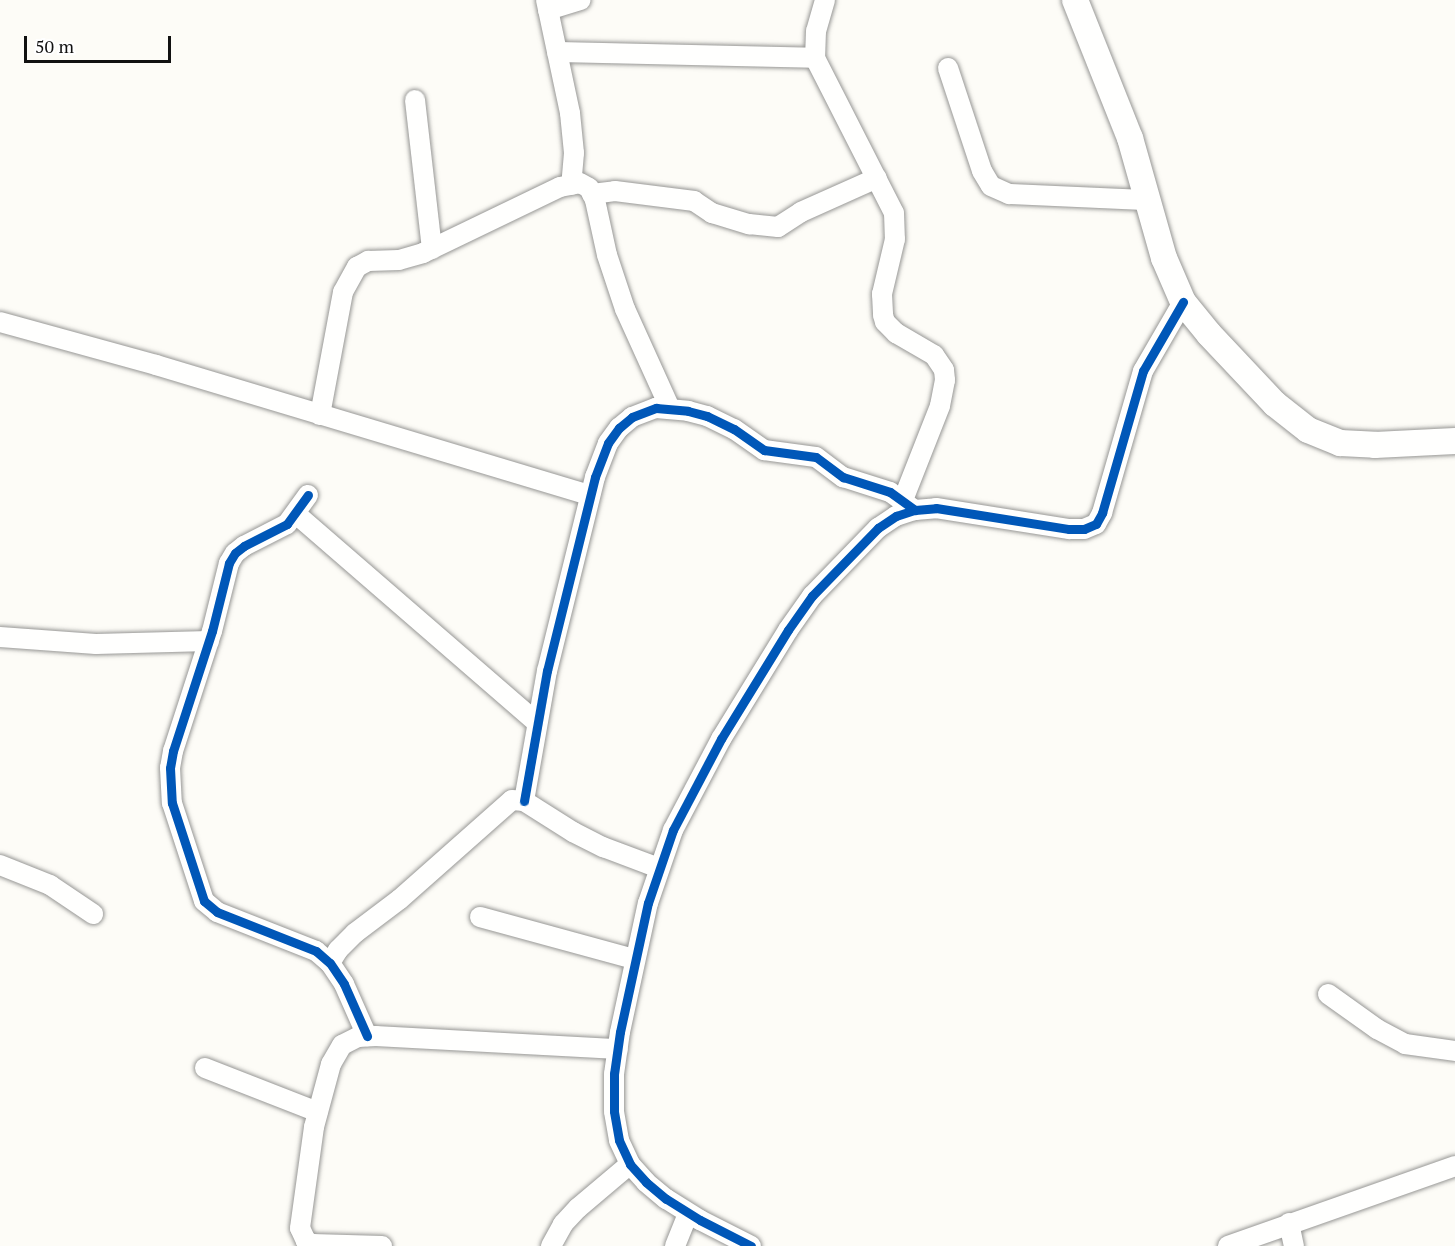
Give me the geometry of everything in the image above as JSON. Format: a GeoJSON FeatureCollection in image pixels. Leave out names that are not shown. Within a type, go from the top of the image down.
{"type":"FeatureCollection","features":[{"type":"Feature","properties":{"kind":"street"},"geometry":{"type":"LineString","coordinates":[[571,184],[572,133],[547,5],[580,0]]}},
{"type":"Feature","properties":{"kind":"street"},"geometry":{"type":"LineString","coordinates":[[751,1246],[688,1213],[646,1182],[630,1164],[619,1140],[614,1111],[614,1074],[634,958],[659,868],[673,830],[721,739],[764,666],[812,596],[878,528],[909,505],[940,406],[945,380],[944,370],[934,355],[896,333],[885,322],[881,307],[882,294],[896,227],[891,203],[815,58],[816,31],[825,0]]}},
{"type":"Feature","properties":{"kind":"street"},"geometry":{"type":"LineString","coordinates":[[1074,0],[1130,138],[1164,258],[1183,302],[1246,375],[1275,404],[1308,430],[1340,443],[1375,445],[1455,441]]}},
{"type":"Feature","properties":{"kind":"street"},"geometry":{"type":"LineString","coordinates":[[557,52],[815,58]]}},
{"type":"Feature","properties":{"kind":"street"},"geometry":{"type":"LineString","coordinates":[[948,68],[982,171],[991,186],[1009,194],[1146,200]]}},
{"type":"Feature","properties":{"kind":"street"},"geometry":{"type":"LineString","coordinates":[[416,100],[432,249]]}},
{"type":"Feature","properties":{"kind":"street"},"geometry":{"type":"LineString","coordinates":[[592,194],[615,191],[694,201],[712,213],[749,224],[778,227],[801,212],[877,178]]}},
{"type":"Feature","properties":{"kind":"street"},"geometry":{"type":"LineString","coordinates":[[320,415],[343,292],[357,267],[368,261],[399,260],[432,249],[560,187],[580,183],[592,194],[625,309],[670,408]]}},
{"type":"Feature","properties":{"kind":"street"},"geometry":{"type":"LineString","coordinates":[[524,801],[536,722],[590,495],[601,458],[619,428],[643,411],[670,408],[714,419],[771,453],[816,457],[843,477],[884,489],[909,505],[1069,529],[1084,529],[1096,524],[1102,513],[1143,371],[1183,302]]}},
{"type":"Feature","properties":{"kind":"street"},"geometry":{"type":"LineString","coordinates":[[0,322],[590,495]]}},
{"type":"Feature","properties":{"kind":"street"},"geometry":{"type":"LineString","coordinates":[[308,495],[296,514],[278,530],[244,546],[235,553],[226,570],[209,641],[178,733],[170,768],[172,802],[204,902],[217,912],[316,951],[330,963],[344,984],[367,1036]]}},
{"type":"Feature","properties":{"kind":"street"},"geometry":{"type":"LineString","coordinates":[[296,514],[536,722]]}},
{"type":"Feature","properties":{"kind":"street"},"geometry":{"type":"LineString","coordinates":[[0,637],[96,644],[209,641]]}},
{"type":"Feature","properties":{"kind":"street"},"geometry":{"type":"LineString","coordinates":[[330,963],[338,950],[355,933],[400,899],[444,857],[482,828],[506,804],[517,799],[524,801],[573,832],[659,868]]}},
{"type":"Feature","properties":{"kind":"street"},"geometry":{"type":"LineString","coordinates":[[0,865],[50,885],[93,914]]}},
{"type":"Feature","properties":{"kind":"street"},"geometry":{"type":"LineString","coordinates":[[480,917],[634,958]]}},
{"type":"Feature","properties":{"kind":"street"},"geometry":{"type":"LineString","coordinates":[[1328,994],[1392,1038],[1418,1047],[1455,1051]]}},
{"type":"Feature","properties":{"kind":"street"},"geometry":{"type":"LineString","coordinates":[[382,1246],[312,1244],[302,1236],[300,1212],[318,1112],[336,1053],[349,1040],[367,1036],[618,1049]]}},
{"type":"Feature","properties":{"kind":"street"},"geometry":{"type":"LineString","coordinates":[[205,1068],[318,1112]]}},
{"type":"Feature","properties":{"kind":"street"},"geometry":{"type":"LineString","coordinates":[[551,1246],[563,1224],[578,1208],[630,1164]]}},
{"type":"Feature","properties":{"kind":"street"},"geometry":{"type":"LineString","coordinates":[[1228,1246],[1455,1166]]}},
{"type":"Feature","properties":{"kind":"street"},"geometry":{"type":"LineString","coordinates":[[675,1246],[688,1213]]}},
{"type":"Feature","properties":{"kind":"street"},"geometry":{"type":"LineString","coordinates":[[1289,1223],[1294,1246]]}},
{"type":"Feature","properties":{"kind":"cycle path"},"geometry":{"type":"LineString","coordinates":[[751,1246],[700,1220],[666,1199],[630,1164],[619,1140],[614,1111],[614,1074],[620,1032],[648,903],[673,830],[721,739],[788,630],[812,596],[878,528],[896,516],[915,510],[936,508],[1069,529],[1084,529],[1096,524],[1102,513],[1143,371],[1183,302]]}},
{"type":"Feature","properties":{"kind":"cycle path"},"geometry":{"type":"LineString","coordinates":[[524,801],[547,671],[595,477],[608,443],[619,428],[632,417],[656,408],[688,411],[707,416],[734,429],[764,450],[816,457],[843,477],[890,492],[915,510]]}},
{"type":"Feature","properties":{"kind":"cycle path"},"geometry":{"type":"LineString","coordinates":[[308,495],[287,524],[244,546],[235,553],[229,563],[212,631],[173,751],[170,768],[172,803],[204,901],[217,912],[316,951],[330,963],[344,984],[367,1036]]}}]}
